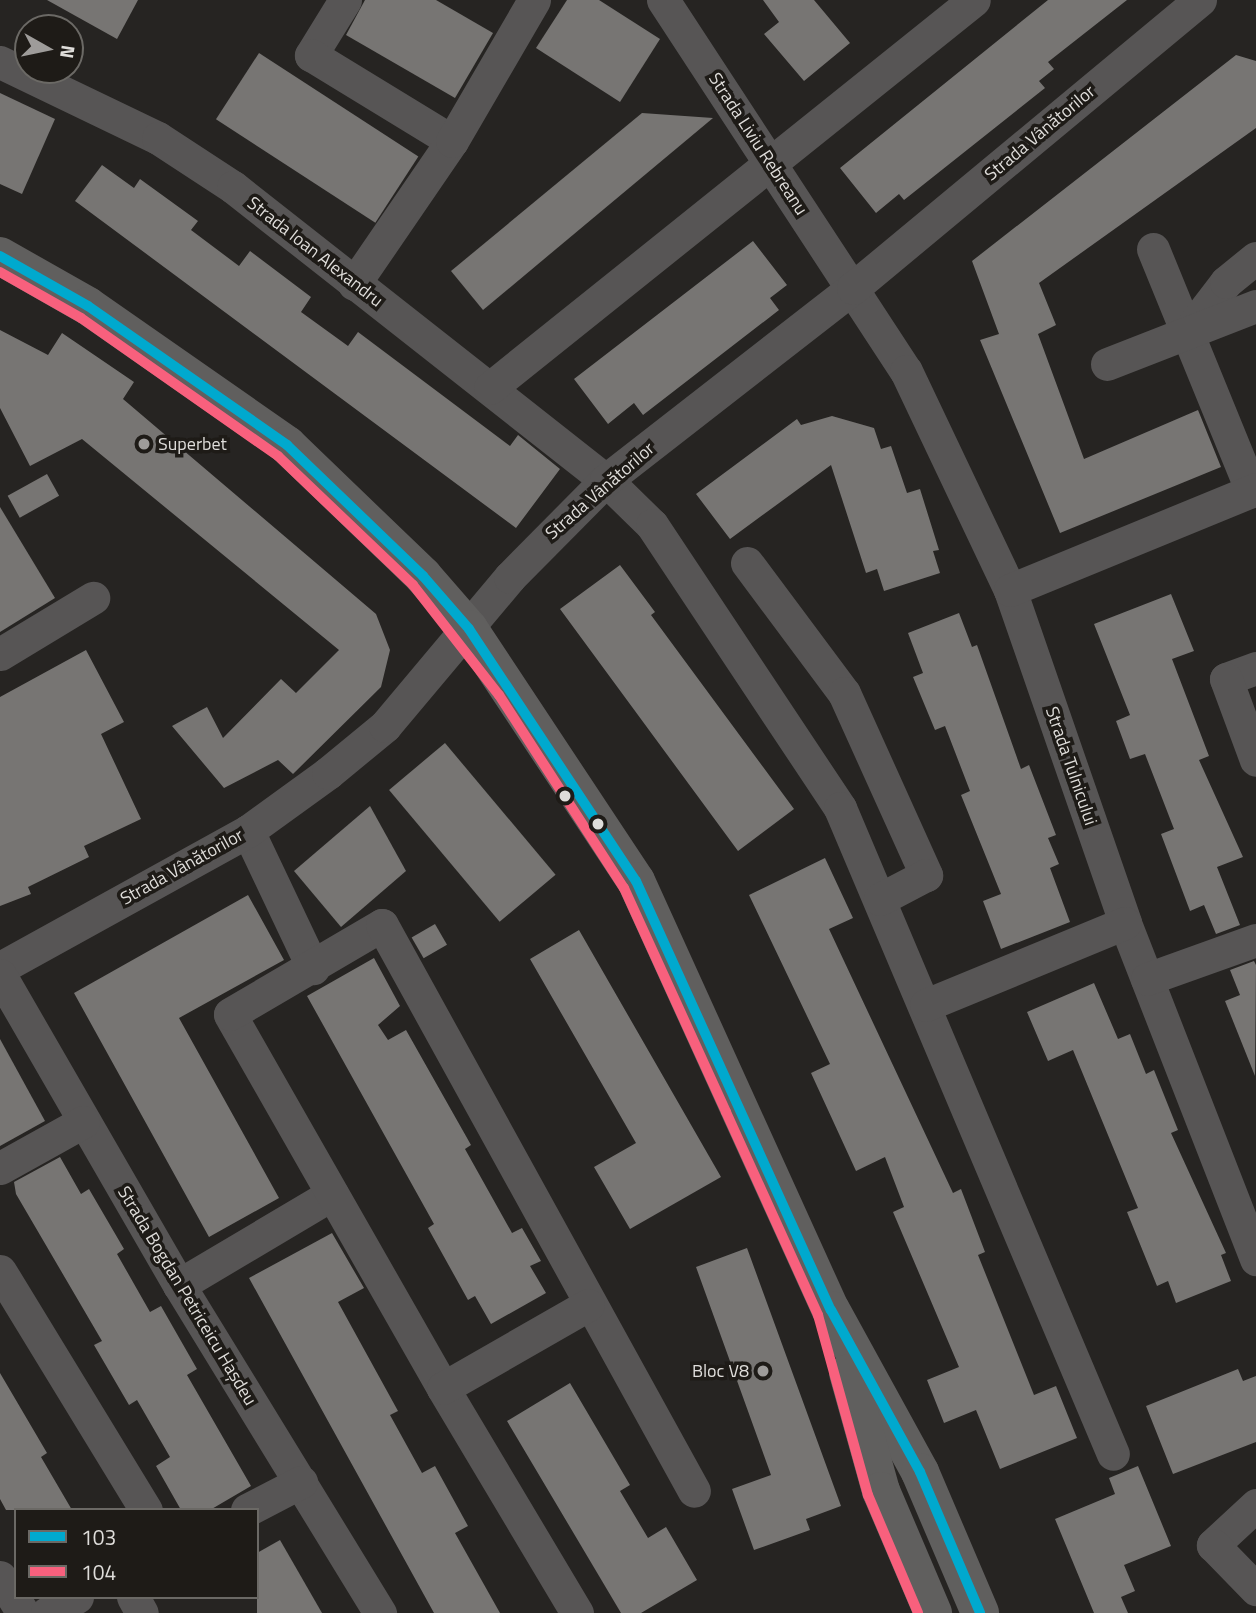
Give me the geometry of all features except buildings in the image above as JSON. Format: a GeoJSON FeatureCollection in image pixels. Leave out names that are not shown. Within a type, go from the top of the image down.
{"type":"FeatureCollection","features":[{"type":"Feature","properties":{"kind":"main road"},"geometry":{"type":"LineString","coordinates":[[0,256],[99,314],[287,445],[423,576],[469,629],[636,881],[831,1310],[920,1472],[980,1613]]}},
{"type":"Feature","properties":{"kind":"main road"},"geometry":{"type":"LineString","coordinates":[[831,1310],[881,1491],[933,1613]]}},
{"type":"Feature","properties":{"kind":"street"},"geometry":{"type":"LineString","coordinates":[[345,0],[311,55],[453,141]]}},
{"type":"Feature","properties":{"kind":"street","name":"Strada Liviu Rebreanu"},"geometry":{"type":"LineString","coordinates":[[663,0],[853,288]]}},
{"type":"Feature","properties":{"kind":"street"},"geometry":{"type":"LineString","coordinates":[[490,388],[769,161],[974,0]]}},
{"type":"Feature","properties":{"kind":"street","name":"Strada Vânătorilor"},"geometry":{"type":"LineString","coordinates":[[0,968],[247,831],[385,726],[510,577],[606,481],[853,288],[1200,0]]}},
{"type":"Feature","properties":{"kind":"street"},"geometry":{"type":"LineString","coordinates":[[354,284],[453,141],[528,2]]}},
{"type":"Feature","properties":{"kind":"street","name":"Strada Ioan Alexandru"},"geometry":{"type":"LineString","coordinates":[[0,62],[158,138],[233,187],[606,481],[652,525],[695,585],[840,808],[926,1005],[1113,1454]]}},
{"type":"Feature","properties":{"kind":"street"},"geometry":{"type":"LineString","coordinates":[[1010,590],[1254,490],[1153,249]]}},
{"type":"Feature","properties":{"kind":"street"},"geometry":{"type":"LineString","coordinates":[[1187,333],[1226,282],[1256,258]]}},
{"type":"Feature","properties":{"kind":"street","name":"Strada Tulnicului"},"geometry":{"type":"LineString","coordinates":[[853,288],[906,371],[1010,590],[1125,923],[1247,1208],[1256,1259]]}},
{"type":"Feature","properties":{"kind":"street"},"geometry":{"type":"LineString","coordinates":[[1107,364],[1256,306]]}},
{"type":"Feature","properties":{"kind":"street"},"geometry":{"type":"LineString","coordinates":[[747,562],[844,693],[926,875],[880,900]]}},
{"type":"Feature","properties":{"kind":"street"},"geometry":{"type":"LineString","coordinates":[[0,654],[93,598]]}},
{"type":"Feature","properties":{"kind":"street"},"geometry":{"type":"LineString","coordinates":[[1256,668],[1226,679],[1256,760]]}},
{"type":"Feature","properties":{"kind":"street"},"geometry":{"type":"LineString","coordinates":[[247,831],[313,968]]}},
{"type":"Feature","properties":{"kind":"street"},"geometry":{"type":"LineString","coordinates":[[926,1005],[1125,923]]}},
{"type":"Feature","properties":{"kind":"street"},"geometry":{"type":"LineString","coordinates":[[577,1613],[443,1388],[230,1014],[313,968],[382,925],[588,1305],[694,1491]]}},
{"type":"Feature","properties":{"kind":"street"},"geometry":{"type":"LineString","coordinates":[[1147,979],[1256,940]]}},
{"type":"Feature","properties":{"kind":"street","name":"Strada Bogdan Petriceicu Hașdeu"},"geometry":{"type":"LineString","coordinates":[[0,975],[180,1285],[380,1613]]}},
{"type":"Feature","properties":{"kind":"street"},"geometry":{"type":"LineString","coordinates":[[0,1168],[83,1122]]}},
{"type":"Feature","properties":{"kind":"street"},"geometry":{"type":"LineString","coordinates":[[180,1285],[332,1194]]}},
{"type":"Feature","properties":{"kind":"street"},"geometry":{"type":"LineString","coordinates":[[0,1270],[145,1508]]}},
{"type":"Feature","properties":{"kind":"street"},"geometry":{"type":"LineString","coordinates":[[443,1388],[588,1305]]}},
{"type":"Feature","properties":{"kind":"street"},"geometry":{"type":"LineString","coordinates":[[251,1508],[301,1482]]}},
{"type":"Feature","properties":{"kind":"street"},"geometry":{"type":"LineString","coordinates":[[1256,1505],[1213,1545],[1256,1589]]}},
{"type":"Feature","properties":{"kind":"street"},"geometry":{"type":"LineString","coordinates":[[0,1577],[14,1599]]}},
{"type":"Feature","properties":{"kind":"street"},"geometry":{"type":"LineString","coordinates":[[47,1613],[74,1599]]}},
{"type":"Feature","properties":{"kind":"transit line","name":"103"},"geometry":{"type":"LineString","coordinates":[[0,256],[88,306],[287,445],[423,576],[469,629],[636,881],[831,1310],[920,1472],[980,1613]]}},
{"type":"Feature","properties":{"kind":"transit line","name":"104"},"geometry":{"type":"LineString","coordinates":[[0,272],[81,318],[278,456],[413,585],[499,695],[624,888],[818,1315],[868,1495],[918,1613]]}},
{"type":"Feature","properties":{"kind":"place","name":"Superbet"},"geometry":{"type":"Point","coordinates":[144,444]}},
{"type":"Feature","properties":{"kind":"place","name":"Bloc V8"},"geometry":{"type":"Point","coordinates":[763,1371]}}]}
